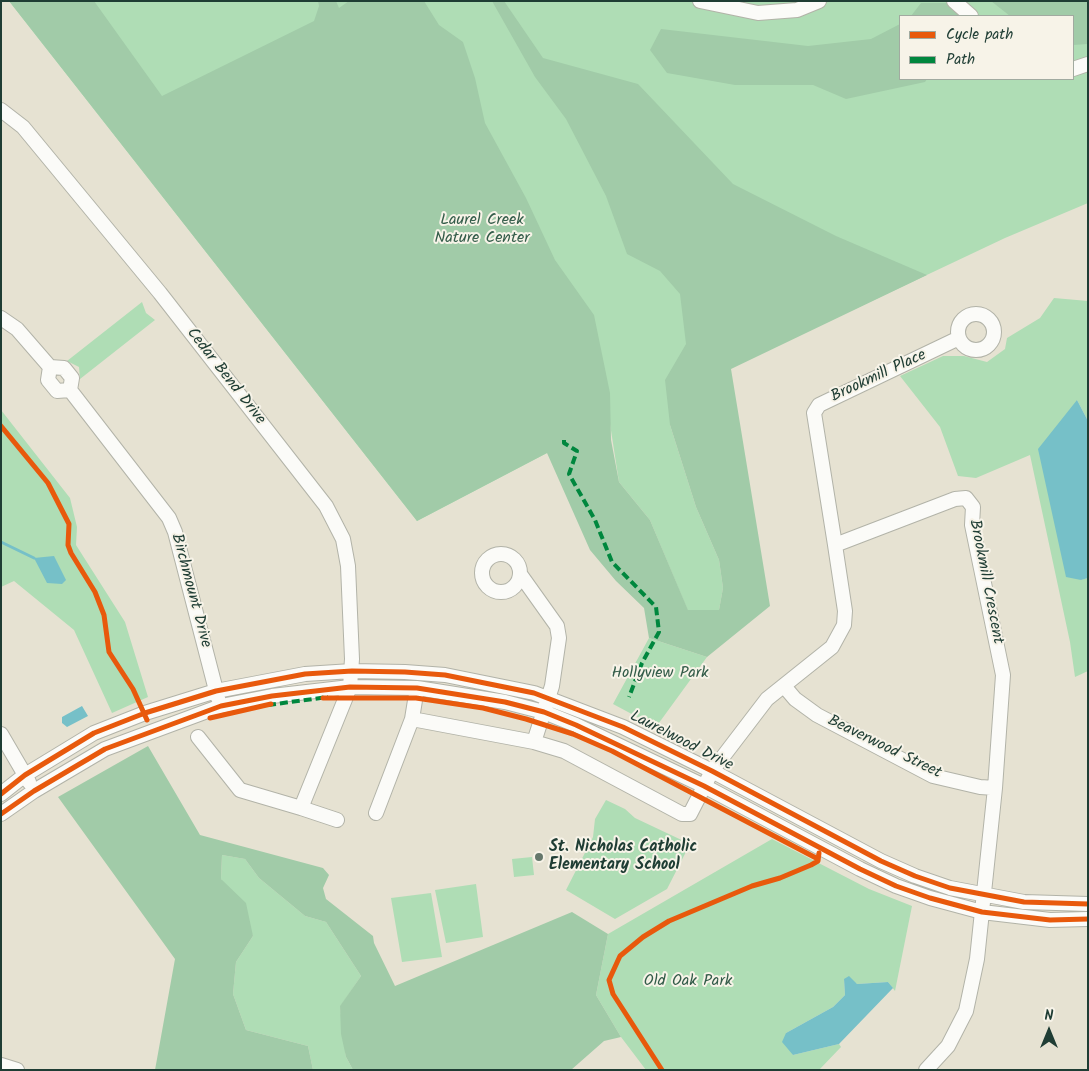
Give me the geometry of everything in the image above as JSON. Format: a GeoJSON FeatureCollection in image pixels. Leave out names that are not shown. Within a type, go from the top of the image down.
{"type":"FeatureCollection","features":[{"type":"Feature","properties":{"kind":"street"},"geometry":{"type":"LineString","coordinates":[[700,1],[758,13],[797,10],[819,1]]}},
{"type":"Feature","properties":{"kind":"street"},"geometry":{"type":"LineString","coordinates":[[954,1],[971,15]]}},
{"type":"Feature","properties":{"kind":"street"},"geometry":{"type":"LineString","coordinates":[[1074,70],[1088,64]]}},
{"type":"Feature","properties":{"kind":"street","name":"Cedar Bend Drive"},"geometry":{"type":"LineString","coordinates":[[1,110],[23,127],[160,294],[326,506],[339,528],[346,551],[352,671],[350,687],[301,808]]}},
{"type":"Feature","properties":{"kind":"street","name":"Birchmount Drive"},"geometry":{"type":"LineString","coordinates":[[1,318],[17,329],[50,367],[64,368],[72,378],[70,390],[169,518],[175,532],[221,706]]}},
{"type":"Feature","properties":{"kind":"street","name":"Brookmill Place"},"geometry":{"type":"LineString","coordinates":[[835,545],[814,413],[825,402],[960,338]]}},
{"type":"Feature","properties":{"kind":"street","name":"Brookmill Crescent"},"geometry":{"type":"LineString","coordinates":[[835,545],[955,499],[966,498],[973,507],[972,525],[1003,675],[995,788],[977,960],[966,1011],[948,1046],[926,1070]]}},
{"type":"Feature","properties":{"kind":"street"},"geometry":{"type":"LineString","coordinates":[[412,719],[534,742],[564,751],[682,814],[690,814],[712,771],[767,699],[832,647],[844,625],[845,611],[835,545]]}},
{"type":"Feature","properties":{"kind":"street"},"geometry":{"type":"LineString","coordinates":[[520,574],[557,626],[559,638],[548,697],[534,742]]}},
{"type":"Feature","properties":{"kind":"street","name":"Laurelwood Drive"},"geometry":{"type":"LineString","coordinates":[[1,794],[25,775],[94,733],[143,713],[216,690],[277,678],[352,671],[445,675],[548,697],[624,727],[712,771],[881,861],[950,888],[1024,902],[1088,904]]}},
{"type":"Feature","properties":{"kind":"street","name":"Beaverwood Street"},"geometry":{"type":"LineString","coordinates":[[784,686],[795,699],[817,715],[933,776],[980,788],[995,788]]}},
{"type":"Feature","properties":{"kind":"street","name":"Laurelwood Drive"},"geometry":{"type":"LineString","coordinates":[[1,814],[34,791],[105,749],[221,706],[272,696],[350,687],[417,688],[505,702],[544,712],[618,743],[896,886],[930,898],[982,912],[1050,920],[1088,919]]}},
{"type":"Feature","properties":{"kind":"street"},"geometry":{"type":"LineString","coordinates":[[376,813],[412,719],[417,688]]}},
{"type":"Feature","properties":{"kind":"street"},"geometry":{"type":"LineString","coordinates":[[1,734],[34,791]]}},
{"type":"Feature","properties":{"kind":"street"},"geometry":{"type":"LineString","coordinates":[[198,737],[240,790],[337,820]]}},
{"type":"Feature","properties":{"kind":"street"},"geometry":{"type":"LineString","coordinates":[[1,1065],[17,1070]]}},
{"type":"Feature","properties":{"kind":"green space","name":"Laurel Creek Nature Center"},"geometry":{"type":"Polygon","coordinates":[[[9,1],[1088,1],[1088,203],[1005,238],[730,368],[670,425],[696,507],[719,560],[723,588],[719,610],[688,611],[650,520],[619,482],[610,424],[547,453],[417,521],[9,1]]]}},
{"type":"Feature","properties":{"kind":"green space"},"geometry":{"type":"Polygon","coordinates":[[[9,1],[94,1],[162,96],[314,21],[319,6],[318,1],[336,1],[339,8],[349,1],[424,1],[439,25],[463,42],[475,78],[485,123],[526,198],[555,260],[594,315],[610,393],[611,440],[619,482],[650,520],[688,610],[719,610],[723,588],[719,560],[696,507],[670,425],[665,380],[686,344],[680,294],[660,271],[627,254],[606,196],[566,119],[535,77],[492,1],[504,1],[543,58],[638,84],[733,184],[836,236],[927,275],[731,369],[770,606],[707,657],[649,638],[644,608],[616,581],[590,550],[547,453],[417,521],[9,1]]]}},
{"type":"Feature","properties":{"kind":"green space"},"geometry":{"type":"Polygon","coordinates":[[[991,1],[1088,1],[1088,44],[1074,45],[1074,15],[1009,15],[991,1]]]}},
{"type":"Feature","properties":{"kind":"green space"},"geometry":{"type":"Polygon","coordinates":[[[921,3],[949,3],[962,15],[912,15],[921,3]]]}},
{"type":"Feature","properties":{"kind":"green space"},"geometry":{"type":"Polygon","coordinates":[[[899,25],[899,80],[926,80],[925,82],[846,99],[813,85],[735,85],[667,73],[650,50],[661,29],[808,46],[871,39],[899,25]]]}},
{"type":"Feature","properties":{"kind":"green space"},"geometry":{"type":"Polygon","coordinates":[[[1054,298],[1088,301],[1088,421],[1077,400],[1080,580],[1088,578],[1088,671],[1075,677],[1070,642],[1030,455],[976,478],[958,476],[940,427],[900,376],[943,356],[964,356],[987,362],[1005,349],[1007,338],[1040,318],[1054,298]]]}},
{"type":"Feature","properties":{"kind":"green space"},"geometry":{"type":"Polygon","coordinates":[[[142,302],[146,313],[155,320],[80,379],[79,367],[67,361],[142,302]]]}},
{"type":"Feature","properties":{"kind":"green space"},"geometry":{"type":"Polygon","coordinates":[[[1,410],[70,498],[77,527],[76,545],[125,622],[148,697],[112,713],[74,630],[14,581],[1,587],[1,410]]]}},
{"type":"Feature","properties":{"kind":"green space","name":"Hollyview Park"},"geometry":{"type":"Polygon","coordinates":[[[649,638],[707,657],[656,727],[613,704],[649,638]]]}},
{"type":"Feature","properties":{"kind":"green space"},"geometry":{"type":"Polygon","coordinates":[[[148,746],[200,835],[323,868],[329,875],[323,888],[326,899],[373,936],[374,943],[395,986],[572,912],[608,934],[596,995],[621,1037],[604,1041],[571,1070],[353,1070],[346,1057],[341,1034],[340,1006],[361,976],[326,922],[305,916],[259,878],[245,859],[222,855],[221,879],[246,903],[253,936],[236,962],[233,994],[246,1030],[308,1046],[313,1070],[155,1070],[175,959],[58,797],[148,746]]]}},
{"type":"Feature","properties":{"kind":"green space"},"geometry":{"type":"Polygon","coordinates":[[[606,800],[625,809],[635,818],[690,844],[667,889],[615,919],[566,890],[593,837],[595,819],[606,800]]]}},
{"type":"Feature","properties":{"kind":"green space","name":"Old Oak Park"},"geometry":{"type":"Polygon","coordinates":[[[772,839],[869,889],[912,906],[895,991],[888,982],[857,984],[844,979],[845,995],[833,1007],[786,1033],[793,1055],[839,1044],[841,1047],[819,1070],[646,1070],[621,1037],[596,995],[608,934],[772,839]]]}},
{"type":"Feature","properties":{"kind":"green space"},"geometry":{"type":"Polygon","coordinates":[[[222,855],[245,859],[259,878],[305,916],[326,922],[361,976],[340,1007],[346,1057],[353,1070],[313,1070],[308,1046],[246,1030],[233,994],[236,962],[253,936],[221,879],[222,855]]]}},
{"type":"Feature","properties":{"kind":"green space"},"geometry":{"type":"Polygon","coordinates":[[[532,857],[534,875],[514,877],[512,859],[532,857]]]}},
{"type":"Feature","properties":{"kind":"green space"},"geometry":{"type":"Polygon","coordinates":[[[476,884],[483,937],[446,943],[435,890],[476,884]]]}},
{"type":"Feature","properties":{"kind":"green space"},"geometry":{"type":"Polygon","coordinates":[[[431,893],[442,957],[402,962],[391,898],[431,893]]]}},
{"type":"Feature","properties":{"kind":"water"},"geometry":{"type":"Polygon","coordinates":[[[1077,400],[1088,421],[1088,578],[1081,580],[1066,577],[1038,449],[1077,400]]]}},
{"type":"Feature","properties":{"kind":"water"},"geometry":{"type":"Polygon","coordinates":[[[54,556],[66,580],[62,584],[47,583],[34,558],[54,556]]]}},
{"type":"Feature","properties":{"kind":"water"},"geometry":{"type":"Polygon","coordinates":[[[82,706],[88,716],[67,727],[62,723],[62,717],[82,706]]]}},
{"type":"Feature","properties":{"kind":"water"},"geometry":{"type":"Polygon","coordinates":[[[849,976],[857,984],[888,982],[893,988],[839,1044],[793,1055],[782,1042],[786,1033],[833,1007],[845,995],[844,979],[849,976]]]}},
{"type":"Feature","properties":{"kind":"waterway"},"geometry":{"type":"LineString","coordinates":[[1,542],[34,558]]}},
{"type":"Feature","properties":{"kind":"marked path"},"geometry":{"type":"LineString","coordinates":[[564,440],[564,443],[577,451],[569,474],[595,520],[612,562],[656,607],[659,632],[642,663],[629,697]]}},
{"type":"Feature","properties":{"kind":"marked path"},"geometry":{"type":"LineString","coordinates":[[268,705],[328,697]]}},
{"type":"Feature","properties":{"kind":"cycle path"},"geometry":{"type":"LineString","coordinates":[[1,426],[48,483],[69,524],[68,545],[95,592],[104,615],[109,652],[133,689],[147,720]]}},
{"type":"Feature","properties":{"kind":"cycle path"},"geometry":{"type":"LineString","coordinates":[[1,794],[25,775],[94,733],[145,713],[216,691],[305,674],[352,671],[445,675],[534,693],[623,727],[712,771],[881,861],[915,876],[950,888],[1024,902],[1088,904]]}},
{"type":"Feature","properties":{"kind":"cycle path"},"geometry":{"type":"LineString","coordinates":[[1,814],[34,791],[105,749],[221,706],[272,696],[350,687],[417,688],[505,702],[544,712],[576,725],[704,786],[860,869],[896,886],[930,898],[982,912],[1050,920],[1088,919]]}},
{"type":"Feature","properties":{"kind":"cycle path"},"geometry":{"type":"LineString","coordinates":[[323,698],[416,698],[483,708],[573,734],[612,751],[818,859]]}},
{"type":"Feature","properties":{"kind":"cycle path"},"geometry":{"type":"LineString","coordinates":[[210,718],[271,704]]}},
{"type":"Feature","properties":{"kind":"cycle path"},"geometry":{"type":"LineString","coordinates":[[662,1070],[613,994],[609,980],[620,956],[643,937],[669,921],[752,886],[780,878],[811,865],[818,861],[819,853]]}},
{"type":"Feature","properties":{"kind":"place","name":"St. Nicholas Catholic Elementary School"},"geometry":{"type":"Point","coordinates":[539,857]}}]}
